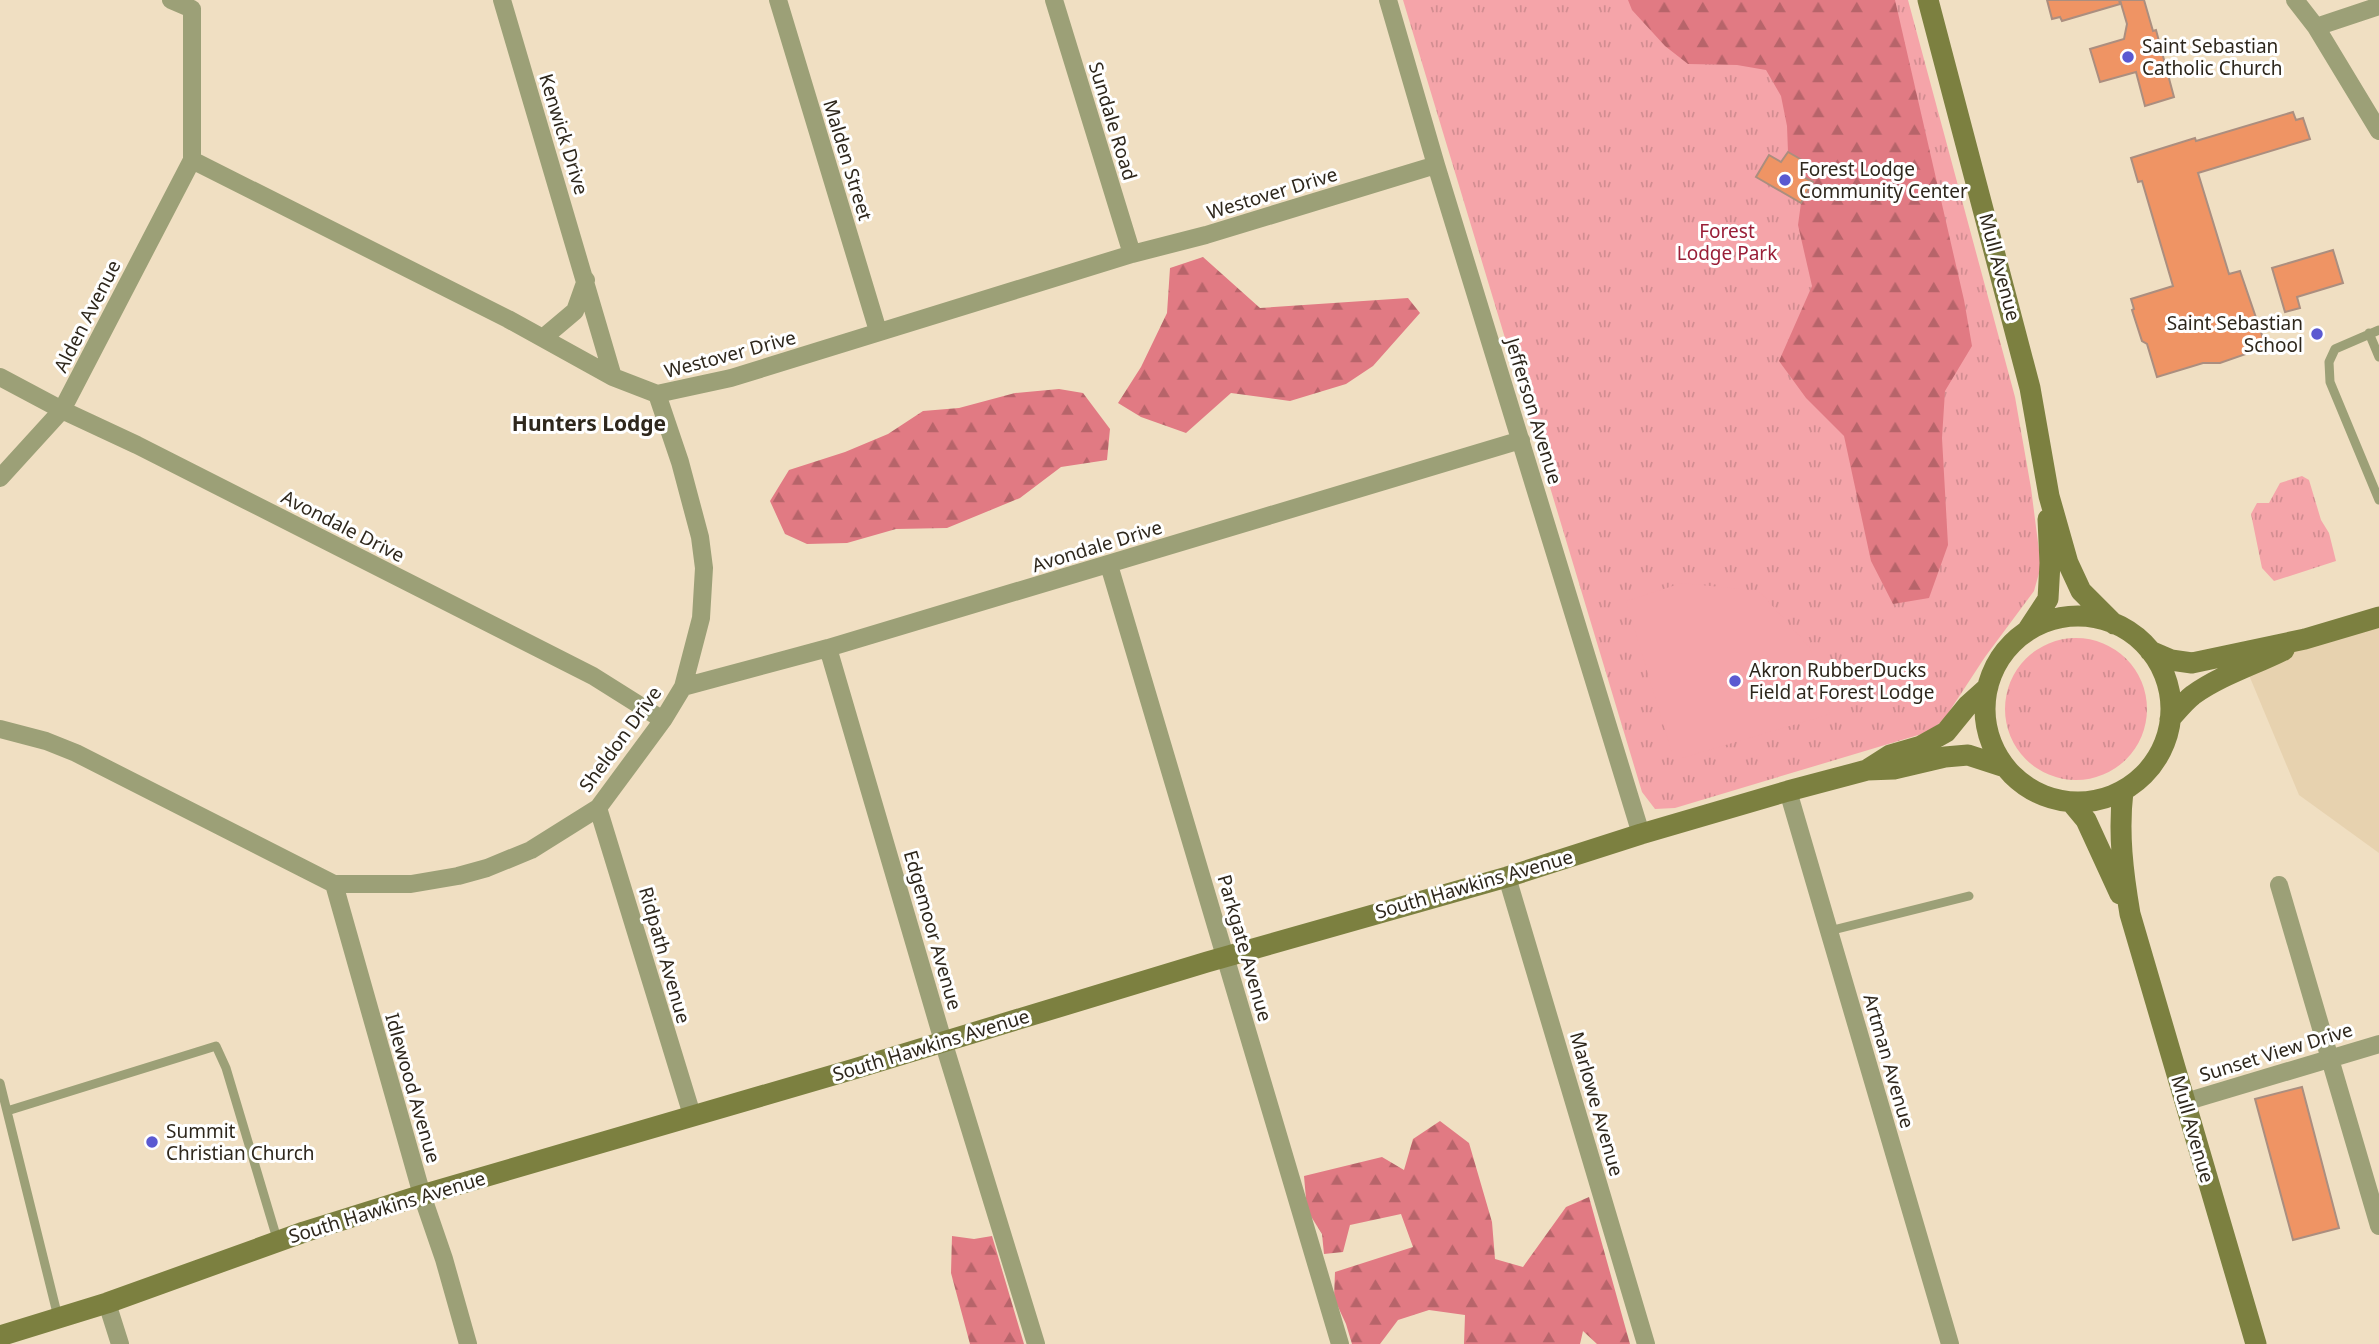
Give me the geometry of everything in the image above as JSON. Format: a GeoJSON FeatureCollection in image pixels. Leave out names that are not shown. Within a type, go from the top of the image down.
{"type":"FeatureCollection","features":[{"type":"Feature","properties":{"kind":"main road","name":"Mull Avenue"},"geometry":{"type":"LineString","coordinates":[[1928,0],[2031,388],[2049,496],[2068,563],[2081,591],[2114,624]]}},
{"type":"Feature","properties":{"kind":"main road","name":"Mull Avenue"},"geometry":{"type":"LineString","coordinates":[[2026,631],[2048,599],[2049,496]]}},
{"type":"Feature","properties":{"kind":"main road"},"geometry":{"type":"LineString","coordinates":[[2092,617],[2114,624],[2134,635],[2150,651],[2167,683],[2170,719],[2165,741],[2155,761],[2141,778],[2123,791],[2098,800],[2071,802],[2046,797],[2023,785],[2005,767],[1994,749],[1987,729],[1985,708],[1988,687],[1996,665],[2009,646],[2026,631],[2047,621],[2092,617]]}},
{"type":"Feature","properties":{"kind":"main road"},"geometry":{"type":"LineString","coordinates":[[2150,651],[2171,660],[2192,663],[2305,639],[2379,617]]}},
{"type":"Feature","properties":{"kind":"main road"},"geometry":{"type":"LineString","coordinates":[[2170,719],[2192,696],[2233,672],[2255,665],[2305,639]]}},
{"type":"Feature","properties":{"kind":"main road","name":"South Hawkins Avenue"},"geometry":{"type":"LineString","coordinates":[[1867,770],[1890,755],[1921,746],[1946,733],[1968,705],[1988,687]]}},
{"type":"Feature","properties":{"kind":"main road","name":"South Hawkins Avenue"},"geometry":{"type":"LineString","coordinates":[[0,1336],[107,1303],[278,1242],[422,1195],[1225,957],[1507,877],[1788,790],[1867,770],[1894,769],[1945,757],[1968,755],[2005,767]]}},
{"type":"Feature","properties":{"kind":"main road","name":"Mull Avenue"},"geometry":{"type":"LineString","coordinates":[[2123,791],[2119,821],[2130,915],[2256,1344]]}},
{"type":"Feature","properties":{"kind":"main road","name":"Mull Avenue"},"geometry":{"type":"LineString","coordinates":[[2071,802],[2086,820],[2130,915]]}},
{"type":"Feature","properties":{"kind":"street"},"geometry":{"type":"LineString","coordinates":[[171,0],[194,5],[192,160]]}},
{"type":"Feature","properties":{"kind":"street","name":"Kenwick Drive"},"geometry":{"type":"LineString","coordinates":[[502,0],[613,377]]}},
{"type":"Feature","properties":{"kind":"street","name":"Malden Street"},"geometry":{"type":"LineString","coordinates":[[778,0],[878,331]]}},
{"type":"Feature","properties":{"kind":"street","name":"Sundale Road"},"geometry":{"type":"LineString","coordinates":[[1054,0],[1132,254]]}},
{"type":"Feature","properties":{"kind":"street","name":"Jefferson Avenue"},"geometry":{"type":"LineString","coordinates":[[1388,0],[1641,834]]}},
{"type":"Feature","properties":{"kind":"street"},"geometry":{"type":"LineString","coordinates":[[2295,0],[2316,27],[2379,131]]}},
{"type":"Feature","properties":{"kind":"street"},"geometry":{"type":"LineString","coordinates":[[2316,27],[2379,6]]}},
{"type":"Feature","properties":{"kind":"street","name":"Westover Drive"},"geometry":{"type":"LineString","coordinates":[[192,160],[543,338],[613,377],[657,394],[731,378],[878,331],[1436,164]]}},
{"type":"Feature","properties":{"kind":"street","name":"Alden Avenue"},"geometry":{"type":"LineString","coordinates":[[0,478],[62,411],[192,160]]}},
{"type":"Feature","properties":{"kind":"street"},"geometry":{"type":"LineString","coordinates":[[543,338],[575,311],[586,280]]}},
{"type":"Feature","properties":{"kind":"street","name":"Avondale Drive"},"geometry":{"type":"LineString","coordinates":[[0,376],[62,411],[137,445],[593,676],[663,720]]}},
{"type":"Feature","properties":{"kind":"street","name":"Sheldon Drive"},"geometry":{"type":"LineString","coordinates":[[0,729],[46,741],[76,753],[334,884],[411,884],[468,873],[531,850],[598,807],[663,720],[683,687],[701,618],[704,568],[701,537],[657,394]]}},
{"type":"Feature","properties":{"kind":"street","name":"Avondale Drive"},"geometry":{"type":"LineString","coordinates":[[683,687],[828,648],[1521,440]]}},
{"type":"Feature","properties":{"kind":"street","name":"Parkgate Avenue"},"geometry":{"type":"LineString","coordinates":[[1108,565],[1340,1344]]}},
{"type":"Feature","properties":{"kind":"street","name":"Edgemoor Avenue"},"geometry":{"type":"LineString","coordinates":[[828,648],[943,1041],[1036,1344]]}},
{"type":"Feature","properties":{"kind":"street","name":"Artman Avenue"},"geometry":{"type":"LineString","coordinates":[[1788,790],[1950,1344]]}},
{"type":"Feature","properties":{"kind":"street","name":"Ridpath Avenue"},"geometry":{"type":"LineString","coordinates":[[598,807],[692,1115]]}},
{"type":"Feature","properties":{"kind":"street","name":"Marlowe Avenue"},"geometry":{"type":"LineString","coordinates":[[1507,877],[1646,1344]]}},
{"type":"Feature","properties":{"kind":"street","name":"Idlewood Avenue"},"geometry":{"type":"LineString","coordinates":[[334,884],[422,1195],[444,1259],[468,1344]]}},
{"type":"Feature","properties":{"kind":"street"},"geometry":{"type":"LineString","coordinates":[[2279,885],[2379,1226]]}},
{"type":"Feature","properties":{"kind":"street","name":"Sunset View Drive"},"geometry":{"type":"LineString","coordinates":[[2185,1102],[2379,1044]]}},
{"type":"Feature","properties":{"kind":"street"},"geometry":{"type":"LineString","coordinates":[[107,1303],[120,1344]]}},
{"type":"Feature","properties":{"kind":"lane"},"geometry":{"type":"LineString","coordinates":[[2379,330],[2369,332],[2335,349],[2329,362],[2330,382],[2379,500]]}},
{"type":"Feature","properties":{"kind":"lane"},"geometry":{"type":"LineString","coordinates":[[2369,332],[2379,357]]}},
{"type":"Feature","properties":{"kind":"lane"},"geometry":{"type":"LineString","coordinates":[[1829,932],[1969,896]]}},
{"type":"Feature","properties":{"kind":"lane"},"geometry":{"type":"LineString","coordinates":[[7,1111],[216,1046],[226,1068],[278,1242]]}},
{"type":"Feature","properties":{"kind":"lane"},"geometry":{"type":"LineString","coordinates":[[0,1083],[59,1318]]}},
{"type":"Feature","properties":{"kind":"shaded area"},"geometry":{"type":"Polygon","coordinates":[[[2379,617],[2379,853],[2299,795],[2246,668],[2379,617]]]}},
{"type":"Feature","properties":{"kind":"green space","name":"Forest Lodge Park"},"geometry":{"type":"Polygon","coordinates":[[[1403,0],[1908,0],[2015,397],[2041,566],[2034,591],[1985,657],[1943,721],[1925,733],[1675,808],[1655,809],[1642,792],[1403,0]]]}},
{"type":"Feature","properties":{"kind":"green space"},"geometry":{"type":"Polygon","coordinates":[[[1628,0],[1895,0],[1964,300],[1972,346],[1945,391],[1942,438],[1948,545],[1929,598],[1893,604],[1871,561],[1844,436],[1806,398],[1779,361],[1812,286],[1798,225],[1801,203],[1813,183],[1802,176],[1809,164],[1788,152],[1787,126],[1781,96],[1766,70],[1737,65],[1688,64],[1665,46],[1632,10],[1628,0]]]}},
{"type":"Feature","properties":{"kind":"green space"},"geometry":{"type":"Polygon","coordinates":[[[1203,257],[1260,308],[1408,298],[1420,313],[1373,366],[1346,384],[1290,401],[1231,393],[1186,433],[1141,417],[1118,403],[1141,367],[1167,313],[1170,268],[1203,257]]]}},
{"type":"Feature","properties":{"kind":"green space"},"geometry":{"type":"Polygon","coordinates":[[[1059,389],[1083,393],[1110,429],[1107,460],[1061,467],[1020,498],[947,528],[896,529],[847,543],[807,544],[785,534],[770,501],[789,470],[845,452],[888,434],[923,411],[959,408],[1015,393],[1059,389]]]}},
{"type":"Feature","properties":{"kind":"green space"},"geometry":{"type":"Polygon","coordinates":[[[2302,476],[2309,480],[2321,520],[2329,533],[2336,561],[2274,581],[2262,568],[2251,514],[2257,503],[2269,503],[2280,483],[2302,476]]]}},
{"type":"Feature","properties":{"kind":"green space","name":"Akron RubberDucks Field at Forest Lodge"},"geometry":{"type":"Polygon","coordinates":[[[1682,583],[1759,591],[1810,648],[1830,714],[1682,758],[1672,753],[1626,601],[1682,583]]]}},
{"type":"Feature","properties":{"kind":"green space"},"geometry":{"type":"Polygon","coordinates":[[[2076,638],[2103,644],[2126,659],[2141,682],[2147,709],[2141,736],[2126,759],[2103,774],[2076,780],[2049,774],[2026,759],[2011,736],[2005,709],[2011,682],[2026,659],[2049,644],[2076,638]]]}},
{"type":"Feature","properties":{"kind":"green space"},"geometry":{"type":"Polygon","coordinates":[[[1440,1121],[1469,1143],[1492,1222],[1495,1259],[1523,1267],[1566,1207],[1589,1197],[1630,1344],[1597,1344],[1583,1331],[1580,1344],[1464,1344],[1465,1315],[1429,1310],[1398,1320],[1380,1344],[1352,1344],[1334,1298],[1335,1272],[1413,1247],[1401,1214],[1350,1225],[1343,1252],[1324,1254],[1322,1234],[1307,1210],[1304,1176],[1382,1157],[1404,1170],[1413,1139],[1440,1121]]]}},
{"type":"Feature","properties":{"kind":"green space"},"geometry":{"type":"Polygon","coordinates":[[[952,1236],[974,1239],[992,1236],[1024,1344],[970,1344],[951,1273],[952,1236]]]}},
{"type":"Feature","properties":{"kind":"building"},"geometry":{"type":"Polygon","coordinates":[[[2047,0],[2119,0],[2120,4],[2062,21],[2060,17],[2052,19],[2047,0]]]}},
{"type":"Feature","properties":{"kind":"building","name":"Saint Sebastian Catholic Church"},"geometry":{"type":"Polygon","coordinates":[[[2120,0],[2144,0],[2153,31],[2156,30],[2174,97],[2145,106],[2136,72],[2100,82],[2090,49],[2124,39],[2127,24],[2120,0]]]}},
{"type":"Feature","properties":{"kind":"building","name":"Saint Sebastian School"},"geometry":{"type":"Polygon","coordinates":[[[2293,112],[2296,120],[2303,118],[2310,139],[2198,173],[2229,274],[2240,271],[2266,347],[2220,363],[2203,363],[2157,377],[2147,344],[2142,341],[2131,299],[2173,286],[2142,181],[2138,182],[2131,158],[2293,112]]]}},
{"type":"Feature","properties":{"kind":"building","name":"Forest Lodge Community Center"},"geometry":{"type":"Polygon","coordinates":[[[1788,152],[1809,164],[1802,176],[1813,182],[1801,203],[1756,177],[1769,155],[1781,162],[1788,152]]]}},
{"type":"Feature","properties":{"kind":"building"},"geometry":{"type":"Polygon","coordinates":[[[2333,250],[2343,283],[2297,297],[2300,308],[2285,312],[2272,268],[2333,250]]]}},
{"type":"Feature","properties":{"kind":"building"},"geometry":{"type":"Polygon","coordinates":[[[2302,1087],[2339,1228],[2293,1240],[2255,1099],[2302,1087]]]}},
{"type":"Feature","properties":{"kind":"place","name":"Saint Sebastian Catholic Church"},"geometry":{"type":"Point","coordinates":[2128,57]}},
{"type":"Feature","properties":{"kind":"place","name":"Forest Lodge Community Center"},"geometry":{"type":"Point","coordinates":[1785,180]}},
{"type":"Feature","properties":{"kind":"place","name":"Saint Sebastian School"},"geometry":{"type":"Point","coordinates":[2317,334]}},
{"type":"Feature","properties":{"kind":"place","name":"Akron RubberDucks Field at Forest Lodge"},"geometry":{"type":"Point","coordinates":[1735,681]}},
{"type":"Feature","properties":{"kind":"place","name":"Summit Christian Church"},"geometry":{"type":"Point","coordinates":[152,1142]}},
{"type":"Feature","properties":{"kind":"district","name":"Hunters Lodge"},"geometry":{"type":"Point","coordinates":[589,424]}}]}
